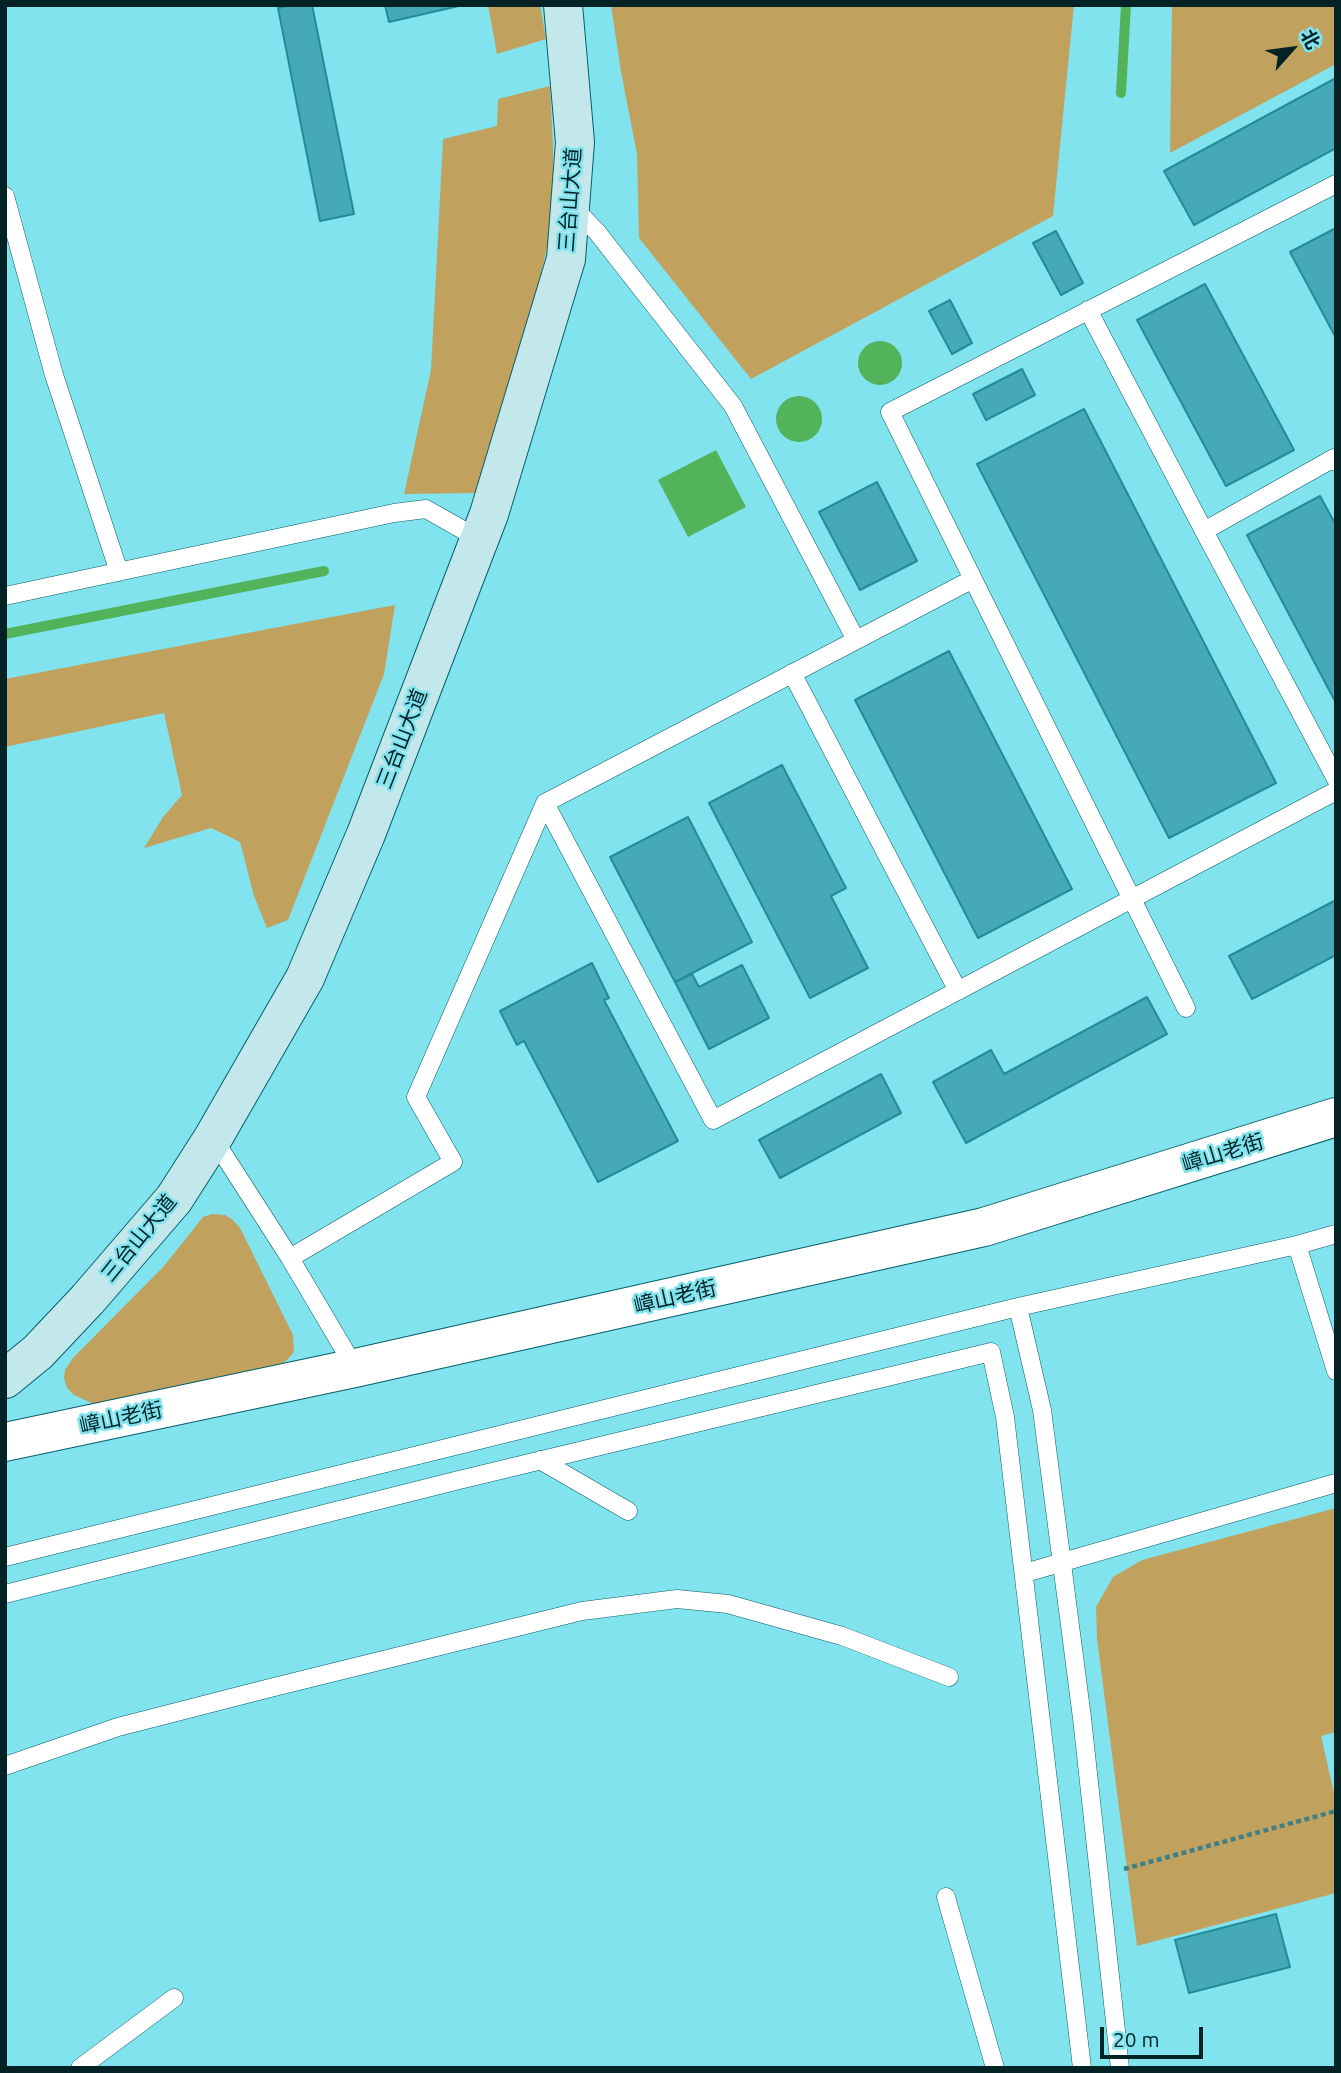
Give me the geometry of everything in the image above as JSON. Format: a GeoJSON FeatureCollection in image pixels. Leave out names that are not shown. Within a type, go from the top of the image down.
{"type":"FeatureCollection","features":[{"type":"Feature","properties":{"kind":"main road","name":"三台山大道"},"geometry":{"type":"LineString","coordinates":[[5,1379],[38,1352],[125,1258],[174,1199],[213,1138],[304,978],[366,834],[479,539],[566,259],[575,142],[563,5]]}},
{"type":"Feature","properties":{"kind":"street","name":"嶂山老街"},"geometry":{"type":"LineString","coordinates":[[5,1442],[355,1368],[984,1227],[1336,1117]]}},
{"type":"Feature","properties":{"kind":"lane"},"geometry":{"type":"LineString","coordinates":[[1186,1008],[890,412],[1336,184]]}},
{"type":"Feature","properties":{"kind":"lane"},"geometry":{"type":"LineString","coordinates":[[5,196],[54,375],[119,572]]}},
{"type":"Feature","properties":{"kind":"lane"},"geometry":{"type":"LineString","coordinates":[[570,204],[597,232],[733,406],[856,640]]}},
{"type":"Feature","properties":{"kind":"lane"},"geometry":{"type":"LineString","coordinates":[[1088,310],[1336,779]]}},
{"type":"Feature","properties":{"kind":"lane"},"geometry":{"type":"LineString","coordinates":[[1203,531],[1334,458],[1336,462]]}},
{"type":"Feature","properties":{"kind":"lane"},"geometry":{"type":"LineString","coordinates":[[5,596],[394,513],[426,509],[479,539]]}},
{"type":"Feature","properties":{"kind":"lane"},"geometry":{"type":"LineString","coordinates":[[290,1258],[453,1163],[416,1097],[545,803],[973,579]]}},
{"type":"Feature","properties":{"kind":"lane"},"geometry":{"type":"LineString","coordinates":[[792,673],[958,991]]}},
{"type":"Feature","properties":{"kind":"lane"},"geometry":{"type":"LineString","coordinates":[[545,803],[713,1120],[1336,791]]}},
{"type":"Feature","properties":{"kind":"lane"},"geometry":{"type":"LineString","coordinates":[[213,1138],[290,1258],[355,1368]]}},
{"type":"Feature","properties":{"kind":"lane"},"geometry":{"type":"LineString","coordinates":[[5,1557],[1018,1307],[1336,1234]]}},
{"type":"Feature","properties":{"kind":"lane"},"geometry":{"type":"LineString","coordinates":[[1297,1245],[1336,1371]]}},
{"type":"Feature","properties":{"kind":"lane"},"geometry":{"type":"LineString","coordinates":[[1018,1307],[1042,1409],[1120,2068]]}},
{"type":"Feature","properties":{"kind":"lane"},"geometry":{"type":"LineString","coordinates":[[5,1594],[540,1460],[990,1352],[1005,1416],[1082,2068]]}},
{"type":"Feature","properties":{"kind":"lane"},"geometry":{"type":"LineString","coordinates":[[540,1460],[628,1511]]}},
{"type":"Feature","properties":{"kind":"lane"},"geometry":{"type":"LineString","coordinates":[[1025,1573],[1336,1483]]}},
{"type":"Feature","properties":{"kind":"lane"},"geometry":{"type":"LineString","coordinates":[[5,1766],[118,1727],[270,1688],[582,1611],[677,1599],[728,1604],[804,1625],[842,1636],[949,1677]]}},
{"type":"Feature","properties":{"kind":"lane"},"geometry":{"type":"LineString","coordinates":[[946,1897],[995,2068]]}},
{"type":"Feature","properties":{"kind":"lane"},"geometry":{"type":"LineString","coordinates":[[80,2068],[174,1998]]}},
{"type":"Feature","properties":{"kind":"path"},"geometry":{"type":"LineString","coordinates":[[1099,1875],[1336,1811]]}},
{"type":"Feature","properties":{"kind":"shaded area"},"geometry":{"type":"Polygon","coordinates":[[[488,5],[540,5],[546,39],[497,54],[488,5]]]}},
{"type":"Feature","properties":{"kind":"shaded area"},"geometry":{"type":"Polygon","coordinates":[[[611,5],[1074,5],[1053,216],[751,379],[639,238],[637,154],[611,5]]]}},
{"type":"Feature","properties":{"kind":"shaded area"},"geometry":{"type":"Polygon","coordinates":[[[1172,5],[1336,5],[1336,64],[1170,153],[1172,5]]]}},
{"type":"Feature","properties":{"kind":"shaded area"},"geometry":{"type":"Polygon","coordinates":[[[550,86],[553,224],[515,378],[477,493],[404,494],[431,370],[443,139],[497,126],[498,99],[550,86]]]}},
{"type":"Feature","properties":{"kind":"shaded area"},"geometry":{"type":"Polygon","coordinates":[[[880,341],[896,347],[902,363],[896,379],[880,385],[864,379],[858,363],[864,347],[880,341]]]}},
{"type":"Feature","properties":{"kind":"shaded area"},"geometry":{"type":"Polygon","coordinates":[[[799,396],[815,403],[822,419],[815,435],[799,442],[783,435],[776,419],[783,403],[799,396]]]}},
{"type":"Feature","properties":{"kind":"shaded area"},"geometry":{"type":"Polygon","coordinates":[[[716,450],[746,507],[688,537],[658,480],[716,450]]]}},
{"type":"Feature","properties":{"kind":"shaded area"},"geometry":{"type":"Polygon","coordinates":[[[395,605],[384,674],[288,920],[267,928],[254,896],[240,842],[211,828],[144,848],[163,817],[182,795],[164,713],[5,747],[5,679],[395,605]]]}},
{"type":"Feature","properties":{"kind":"shaded area"},"geometry":{"type":"Polygon","coordinates":[[[212,1214],[225,1215],[240,1228],[293,1335],[294,1352],[281,1365],[96,1405],[74,1395],[67,1388],[64,1378],[65,1370],[73,1358],[164,1266],[203,1217],[212,1214]]]}},
{"type":"Feature","properties":{"kind":"shaded area"},"geometry":{"type":"Polygon","coordinates":[[[1336,1508],[1336,1732],[1321,1736],[1336,1802],[1336,1893],[1137,1946],[1097,1639],[1096,1607],[1113,1577],[1142,1560],[1336,1508]]]}},
{"type":"Feature","properties":{"kind":"building"},"geometry":{"type":"Polygon","coordinates":[[[312,5],[354,214],[320,221],[278,8],[312,5]]]}},
{"type":"Feature","properties":{"kind":"building"},"geometry":{"type":"Polygon","coordinates":[[[385,5],[463,5],[389,22],[385,5]]]}},
{"type":"Feature","properties":{"kind":"building"},"geometry":{"type":"Polygon","coordinates":[[[1336,78],[1336,148],[1194,225],[1164,171],[1336,78]]]}},
{"type":"Feature","properties":{"kind":"building"},"geometry":{"type":"Polygon","coordinates":[[[1336,228],[1336,338],[1290,252],[1336,228]]]}},
{"type":"Feature","properties":{"kind":"building"},"geometry":{"type":"Polygon","coordinates":[[[1056,231],[1083,283],[1061,295],[1033,243],[1056,231]]]}},
{"type":"Feature","properties":{"kind":"building"},"geometry":{"type":"Polygon","coordinates":[[[1205,284],[1294,450],[1226,486],[1137,320],[1205,284]]]}},
{"type":"Feature","properties":{"kind":"building"},"geometry":{"type":"Polygon","coordinates":[[[950,300],[972,343],[952,354],[929,311],[950,300]]]}},
{"type":"Feature","properties":{"kind":"building"},"geometry":{"type":"Polygon","coordinates":[[[1022,369],[1035,395],[986,420],[973,394],[1022,369]]]}},
{"type":"Feature","properties":{"kind":"building"},"geometry":{"type":"Polygon","coordinates":[[[1084,409],[1276,783],[1169,838],[977,464],[1084,409]]]}},
{"type":"Feature","properties":{"kind":"building"},"geometry":{"type":"Polygon","coordinates":[[[877,482],[917,561],[860,590],[819,512],[877,482]]]}},
{"type":"Feature","properties":{"kind":"building"},"geometry":{"type":"Polygon","coordinates":[[[1320,496],[1336,525],[1336,703],[1247,535],[1320,496]]]}},
{"type":"Feature","properties":{"kind":"building"},"geometry":{"type":"Polygon","coordinates":[[[949,651],[1072,889],[978,938],[855,700],[949,651]]]}},
{"type":"Feature","properties":{"kind":"building"},"geometry":{"type":"Polygon","coordinates":[[[782,765],[846,888],[831,896],[868,968],[810,998],[709,803],[782,765]]]}},
{"type":"Feature","properties":{"kind":"building"},"geometry":{"type":"Polygon","coordinates":[[[688,817],[752,942],[675,982],[610,857],[688,817]]]}},
{"type":"Feature","properties":{"kind":"building"},"geometry":{"type":"Polygon","coordinates":[[[1336,900],[1336,955],[1252,999],[1229,956],[1336,900]]]}},
{"type":"Feature","properties":{"kind":"building"},"geometry":{"type":"Polygon","coordinates":[[[592,963],[609,998],[604,1000],[678,1141],[598,1182],[524,1041],[517,1045],[500,1011],[592,963]]]}},
{"type":"Feature","properties":{"kind":"building"},"geometry":{"type":"Polygon","coordinates":[[[742,965],[769,1018],[709,1049],[675,982],[692,974],[699,987],[742,965]]]}},
{"type":"Feature","properties":{"kind":"building"},"geometry":{"type":"Polygon","coordinates":[[[1147,997],[1167,1034],[966,1143],[933,1082],[991,1050],[1004,1074],[1147,997]]]}},
{"type":"Feature","properties":{"kind":"building"},"geometry":{"type":"Polygon","coordinates":[[[881,1074],[901,1113],[780,1178],[759,1140],[881,1074]]]}},
{"type":"Feature","properties":{"kind":"building"},"geometry":{"type":"Polygon","coordinates":[[[1276,1914],[1290,1967],[1189,1993],[1175,1940],[1276,1914]]]}},
{"type":"Feature","properties":{"kind":"waterway"},"geometry":{"type":"LineString","coordinates":[[1121,93],[1126,5]]}},
{"type":"Feature","properties":{"kind":"waterway"},"geometry":{"type":"LineString","coordinates":[[5,634],[324,571]]}}]}
